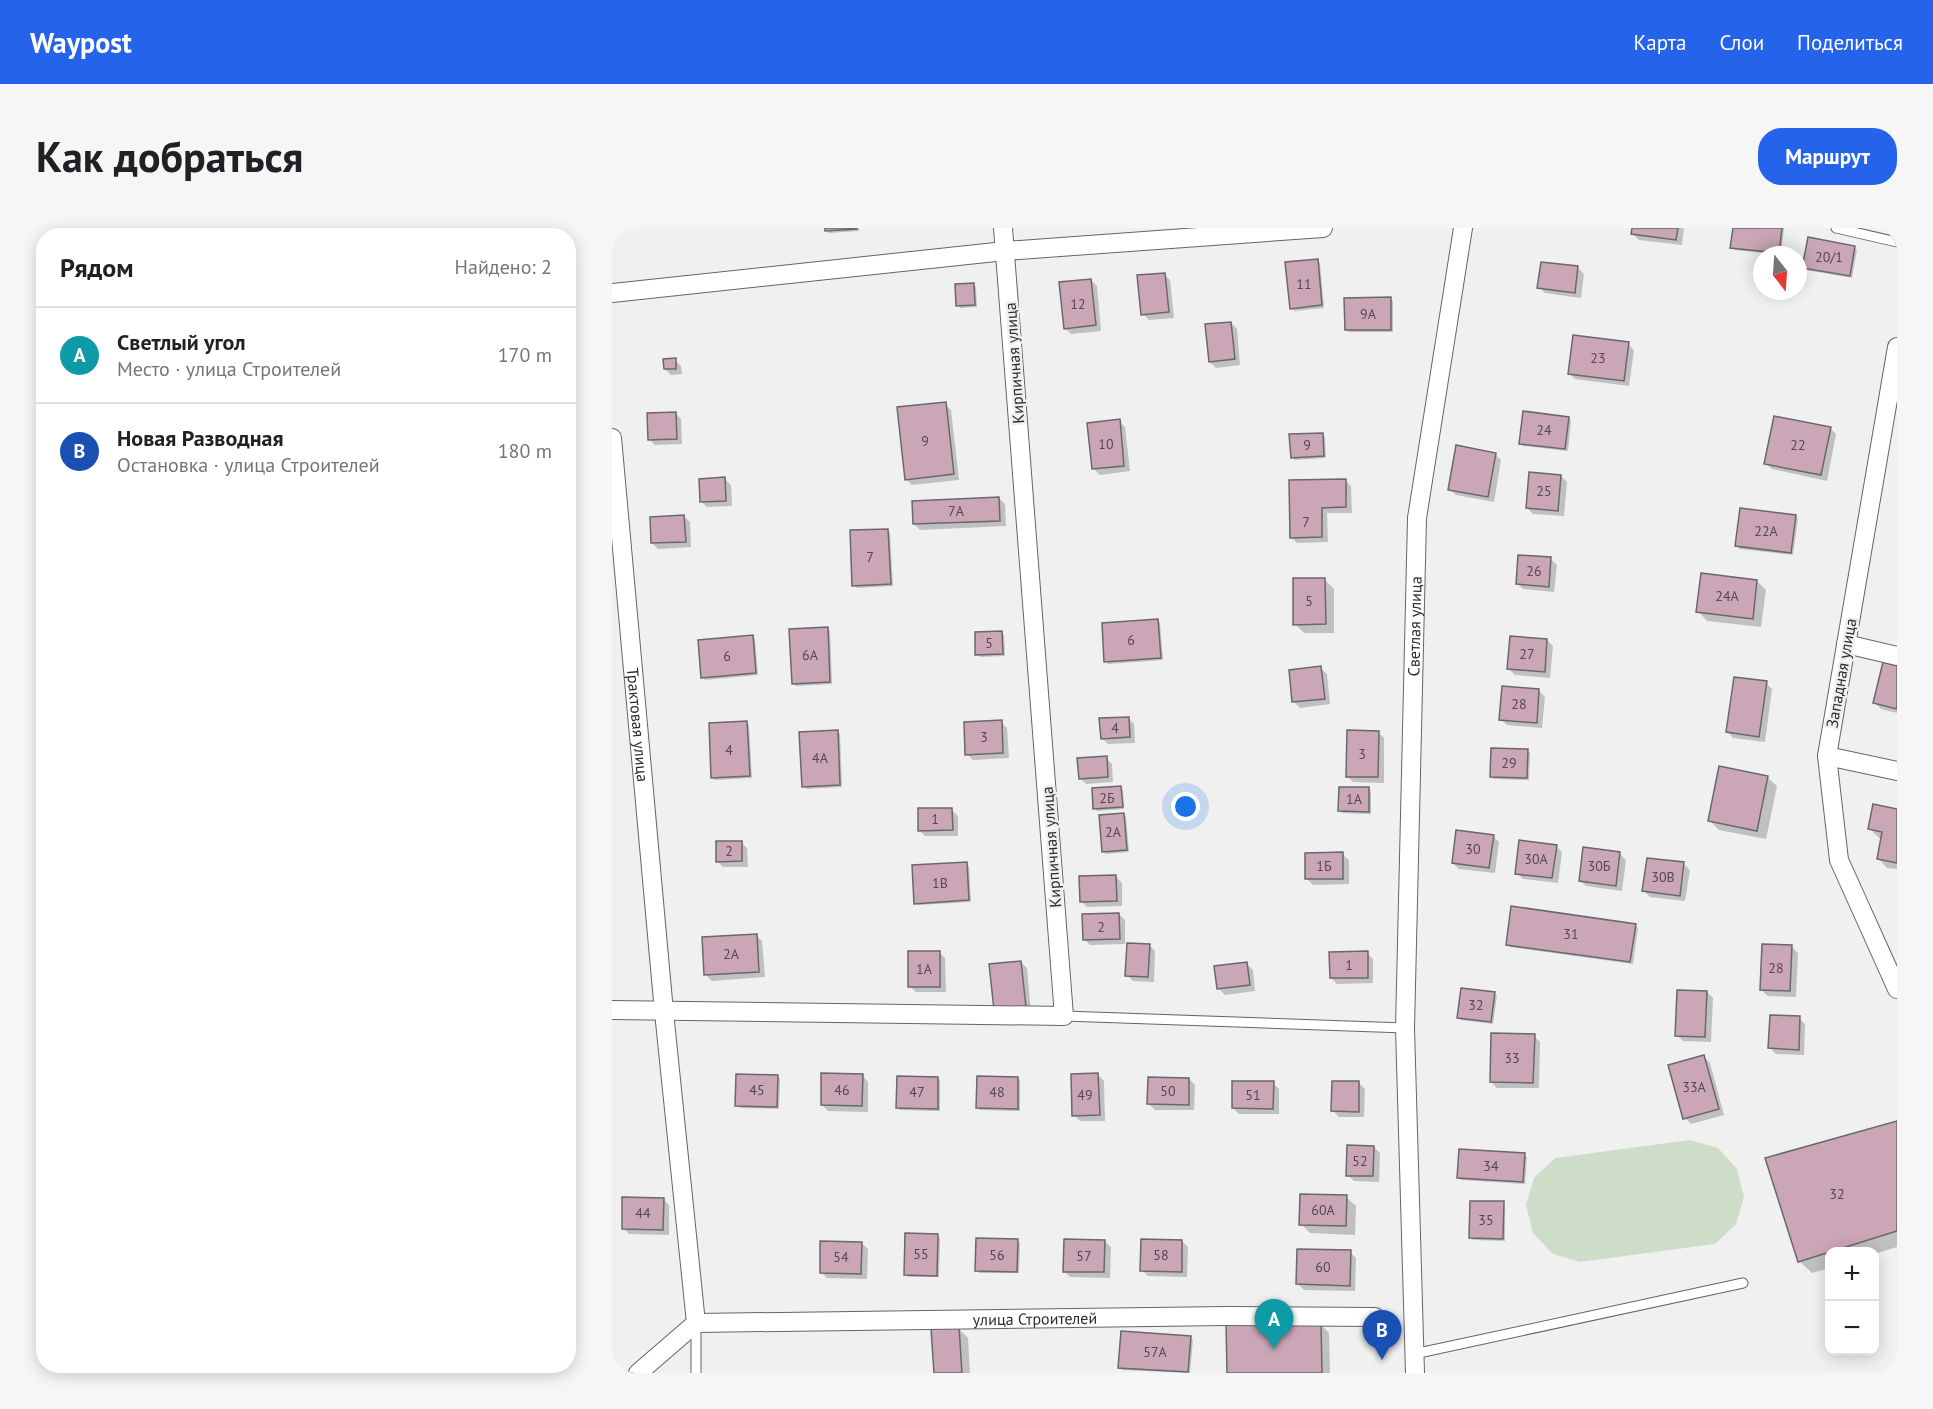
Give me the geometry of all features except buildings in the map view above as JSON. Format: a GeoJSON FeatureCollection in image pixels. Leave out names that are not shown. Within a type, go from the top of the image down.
{"type":"FeatureCollection","features":[{"type":"Feature","properties":{"kind":"street","name":"Кирпичная улица"},"geometry":{"type":"LineString","coordinates":[[1003,228],[1064,1016]]}},
{"type":"Feature","properties":{"kind":"street"},"geometry":{"type":"LineString","coordinates":[[612,293],[1005,250],[1323,228]]}},
{"type":"Feature","properties":{"kind":"street","name":"Светлая улица"},"geometry":{"type":"LineString","coordinates":[[1415,1373],[1405,1028],[1417,519],[1462,228]]}},
{"type":"Feature","properties":{"kind":"street","name":"Западная улица"},"geometry":{"type":"LineString","coordinates":[[1896,984],[1839,860],[1827,756],[1846,645],[1891,421],[1897,347]]}},
{"type":"Feature","properties":{"kind":"street","name":"Трактовая улица"},"geometry":{"type":"LineString","coordinates":[[612,438],[664,1012]]}},
{"type":"Feature","properties":{"kind":"street"},"geometry":{"type":"LineString","coordinates":[[1846,645],[1897,656]]}},
{"type":"Feature","properties":{"kind":"street"},"geometry":{"type":"LineString","coordinates":[[1827,756],[1897,771]]}},
{"type":"Feature","properties":{"kind":"street"},"geometry":{"type":"LineString","coordinates":[[612,1010],[1064,1016]]}},
{"type":"Feature","properties":{"kind":"street"},"geometry":{"type":"LineString","coordinates":[[638,1373],[696,1323],[664,1012]]}},
{"type":"Feature","properties":{"kind":"street","name":"улица Строителей"},"geometry":{"type":"LineString","coordinates":[[696,1323],[1227,1316],[1375,1317]]}},
{"type":"Feature","properties":{"kind":"lane"},"geometry":{"type":"LineString","coordinates":[[1836,228],[1897,242]]}},
{"type":"Feature","properties":{"kind":"lane"},"geometry":{"type":"LineString","coordinates":[[1064,1016],[1405,1028]]}},
{"type":"Feature","properties":{"kind":"lane"},"geometry":{"type":"LineString","coordinates":[[1414,1354],[1743,1283]]}},
{"type":"Feature","properties":{"kind":"lane"},"geometry":{"type":"LineString","coordinates":[[696,1323],[696,1373]]}},
{"type":"Feature","properties":{"kind":"green space"},"geometry":{"type":"Polygon","coordinates":[[[1690,1140],[1718,1148],[1737,1169],[1744,1197],[1736,1224],[1715,1244],[1580,1262],[1553,1254],[1533,1233],[1526,1205],[1534,1178],[1555,1158],[1690,1140]]]}},
{"type":"Feature","properties":{"kind":"place","name":"Светлый угол"},"geometry":{"type":"Point","coordinates":[1274,1349]}},
{"type":"Feature","properties":{"kind":"place","name":"Новая Разводная"},"geometry":{"type":"Point","coordinates":[1382,1360]}}]}
